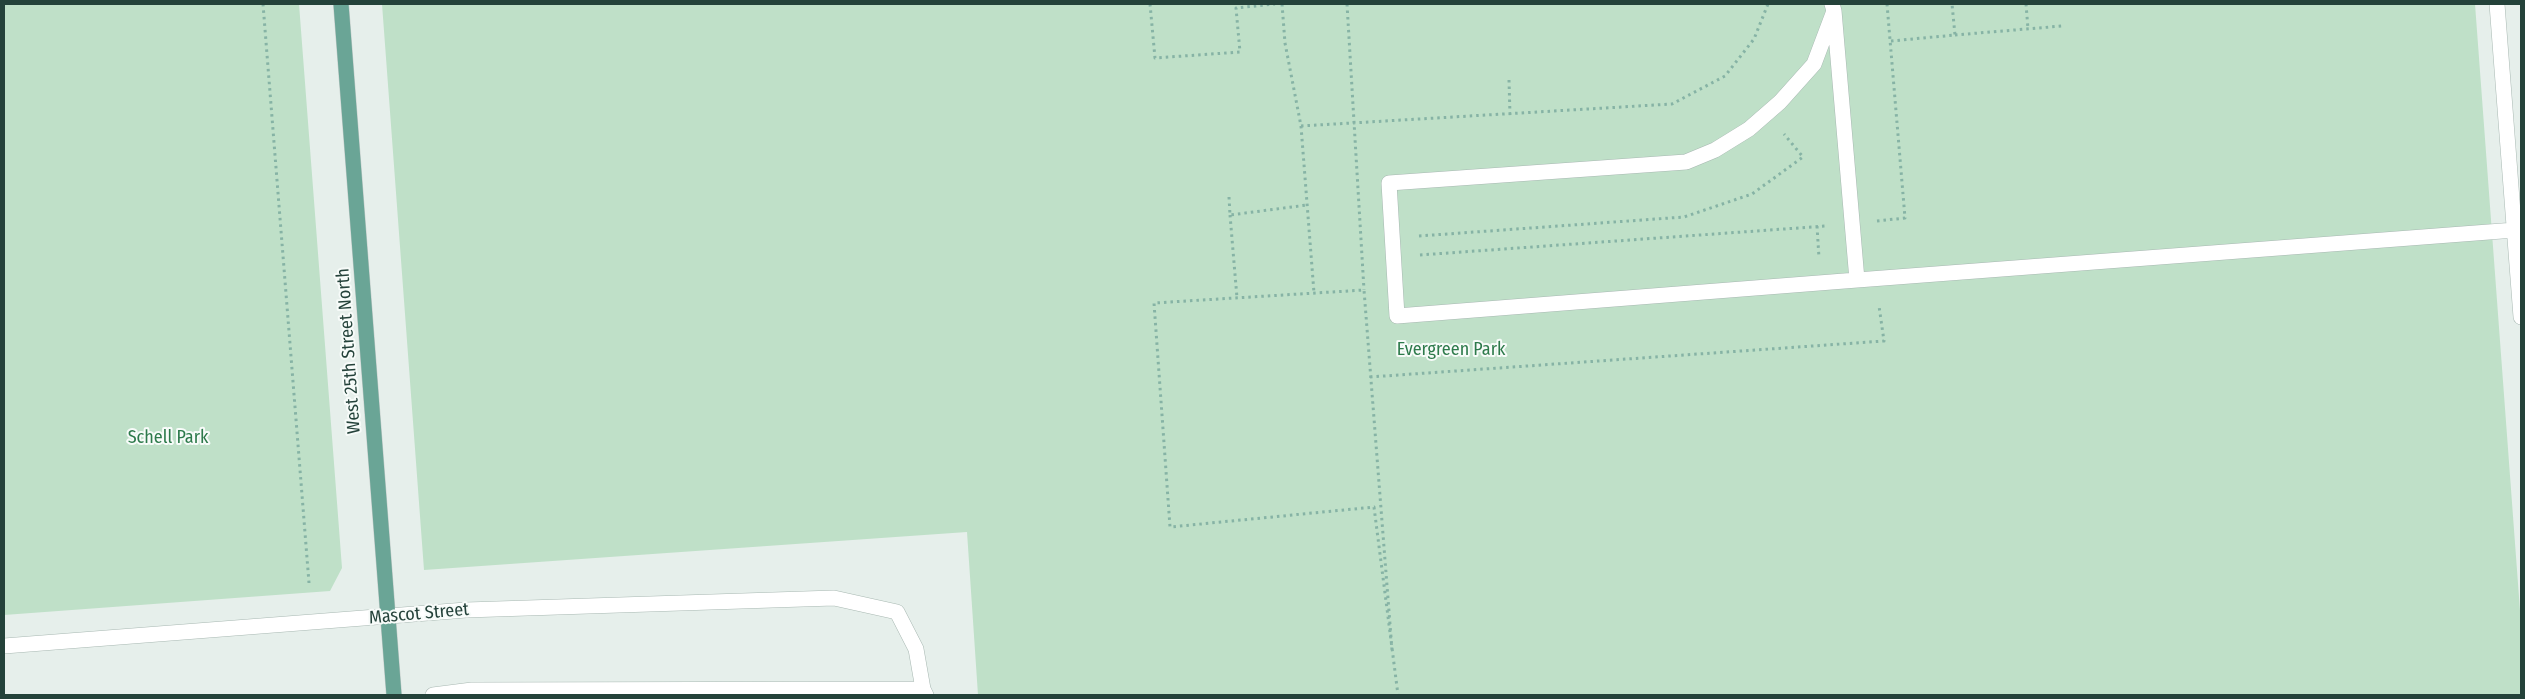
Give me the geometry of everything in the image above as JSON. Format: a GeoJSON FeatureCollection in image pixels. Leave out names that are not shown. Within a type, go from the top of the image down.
{"type":"FeatureCollection","features":[{"type":"Feature","properties":{"kind":"main road","name":"West 25th Street North"},"geometry":{"type":"LineString","coordinates":[[341,4],[394,695]]}},
{"type":"Feature","properties":{"kind":"street"},"geometry":{"type":"LineString","coordinates":[[2497,4],[2521,317]]}},
{"type":"Feature","properties":{"kind":"street"},"geometry":{"type":"LineString","coordinates":[[1833,7],[1814,64],[1748,129],[1715,150],[1686,162],[1389,183],[1397,316],[2515,230]]}},
{"type":"Feature","properties":{"kind":"street"},"geometry":{"type":"LineString","coordinates":[[1833,7],[1857,280]]}},
{"type":"Feature","properties":{"kind":"street","name":"Mascot Street"},"geometry":{"type":"LineString","coordinates":[[4,646],[466,610],[834,598],[897,612],[916,648],[925,692]]}},
{"type":"Feature","properties":{"kind":"street"},"geometry":{"type":"LineString","coordinates":[[433,695],[472,690],[539,693],[925,692]]}},
{"type":"Feature","properties":{"kind":"path"},"geometry":{"type":"LineString","coordinates":[[263,4],[309,583]]}},
{"type":"Feature","properties":{"kind":"path"},"geometry":{"type":"LineString","coordinates":[[1150,4],[1155,58],[1240,52],[1235,6],[1275,4]]}},
{"type":"Feature","properties":{"kind":"path"},"geometry":{"type":"LineString","coordinates":[[1282,4],[1285,43],[1301,126],[1314,293]]}},
{"type":"Feature","properties":{"kind":"path"},"geometry":{"type":"LineString","coordinates":[[1347,4],[1370,377],[1392,650]]}},
{"type":"Feature","properties":{"kind":"path"},"geometry":{"type":"LineString","coordinates":[[1301,126],[1672,104],[1725,76],[1754,39],[1768,4]]}},
{"type":"Feature","properties":{"kind":"path"},"geometry":{"type":"LineString","coordinates":[[1420,255],[1905,218],[1887,4]]}},
{"type":"Feature","properties":{"kind":"path"},"geometry":{"type":"LineString","coordinates":[[1952,4],[1955,35]]}},
{"type":"Feature","properties":{"kind":"path"},"geometry":{"type":"LineString","coordinates":[[2026,4],[2028,29]]}},
{"type":"Feature","properties":{"kind":"path"},"geometry":{"type":"LineString","coordinates":[[1890,41],[2062,26]]}},
{"type":"Feature","properties":{"kind":"path"},"geometry":{"type":"LineString","coordinates":[[1509,80],[1510,115]]}},
{"type":"Feature","properties":{"kind":"path"},"geometry":{"type":"LineString","coordinates":[[1418,236],[1684,217],[1752,194],[1804,157],[1766,113]]}},
{"type":"Feature","properties":{"kind":"path"},"geometry":{"type":"LineString","coordinates":[[1228,197],[1237,298]]}},
{"type":"Feature","properties":{"kind":"path"},"geometry":{"type":"LineString","coordinates":[[1230,214],[1307,205]]}},
{"type":"Feature","properties":{"kind":"path"},"geometry":{"type":"LineString","coordinates":[[1817,226],[1820,259]]}},
{"type":"Feature","properties":{"kind":"path"},"geometry":{"type":"LineString","coordinates":[[1364,290],[1154,303],[1170,527],[1374,507],[1398,695]]}},
{"type":"Feature","properties":{"kind":"path"},"geometry":{"type":"LineString","coordinates":[[1370,377],[1884,341],[1879,306]]}},
{"type":"Feature","properties":{"kind":"green space","name":"Schell Park"},"geometry":{"type":"Polygon","coordinates":[[[4,4],[299,4],[342,568],[330,591],[4,615],[4,4]]]}},
{"type":"Feature","properties":{"kind":"green space","name":"Evergreen Park"},"geometry":{"type":"Polygon","coordinates":[[[382,4],[2475,4],[2521,624],[2521,695],[978,695],[967,532],[424,570],[382,4]]]}}]}
